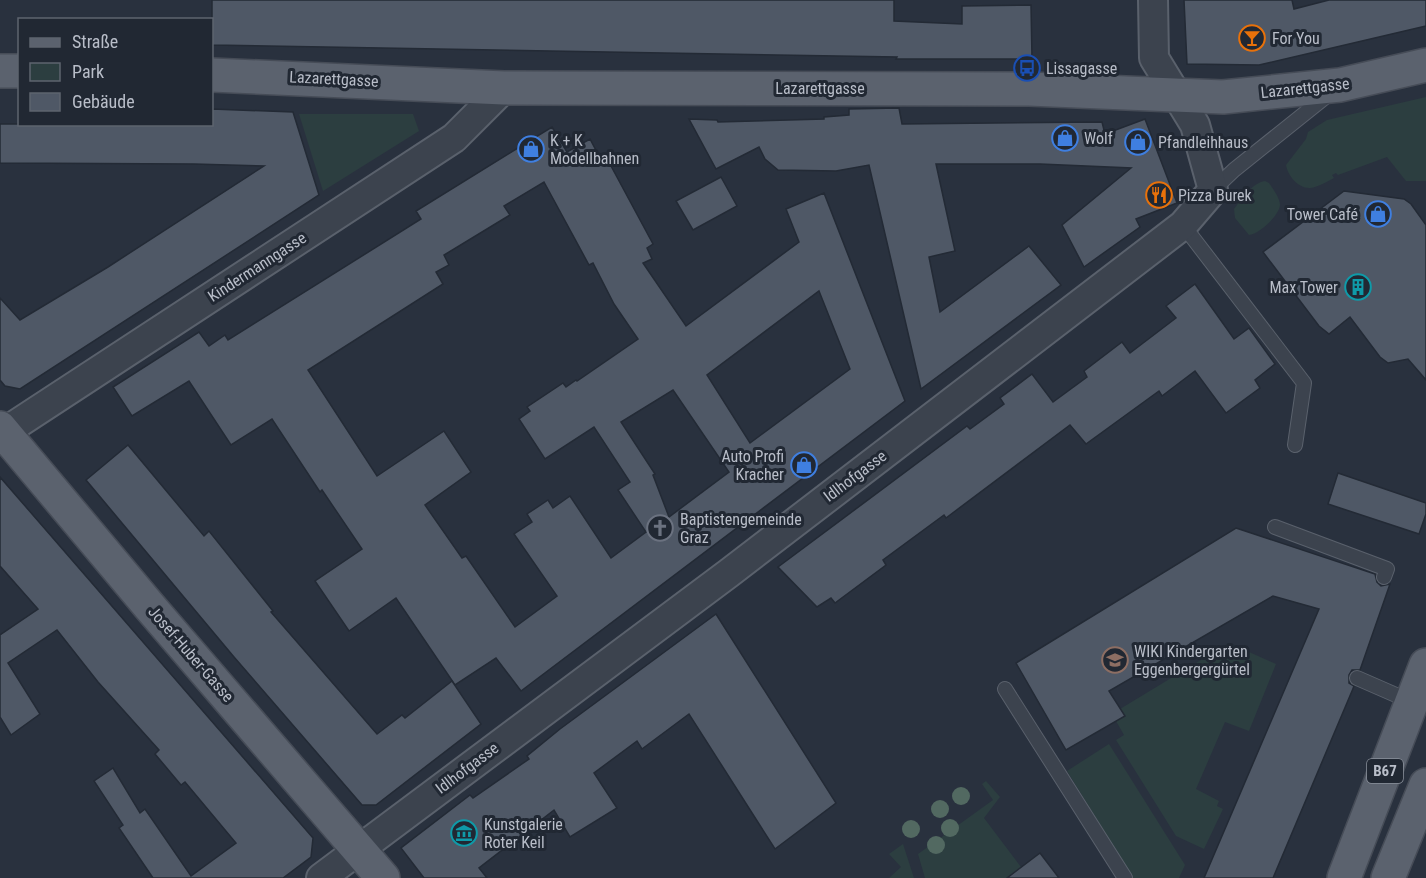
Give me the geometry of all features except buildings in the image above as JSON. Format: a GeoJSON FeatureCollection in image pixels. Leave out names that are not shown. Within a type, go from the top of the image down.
{"type":"FeatureCollection","features":[{"type":"Feature","properties":{"kind":"main road","name":"Lazarettgasse"},"geometry":{"type":"LineString","coordinates":[[213,75],[504,88],[1029,89],[1223,97],[1340,85],[1426,65]]}},
{"type":"Feature","properties":{"kind":"main road"},"geometry":{"type":"LineString","coordinates":[[0,71],[18,71]]}},
{"type":"Feature","properties":{"kind":"main road","name":"Josef-Huber-Gasse"},"geometry":{"type":"LineString","coordinates":[[1,432],[328,811],[383,878]]}},
{"type":"Feature","properties":{"kind":"main road","name":"B67"},"geometry":{"type":"LineString","coordinates":[[1344,878],[1426,665]]}},
{"type":"Feature","properties":{"kind":"main road","name":"B67"},"geometry":{"type":"LineString","coordinates":[[1388,878],[1426,785]]}},
{"type":"Feature","properties":{"kind":"street"},"geometry":{"type":"LineString","coordinates":[[1153,0],[1154,58],[1196,125],[1213,190]]}},
{"type":"Feature","properties":{"kind":"street","name":"Kindermanngasse"},"geometry":{"type":"LineString","coordinates":[[1,432],[454,138],[504,88]]}},
{"type":"Feature","properties":{"kind":"street","name":"Idlhofgasse"},"geometry":{"type":"LineString","coordinates":[[321,878],[729,573],[1183,225],[1213,190]]}},
{"type":"Feature","properties":{"kind":"lane"},"geometry":{"type":"LineString","coordinates":[[1213,190],[1234,170],[1340,85]]}},
{"type":"Feature","properties":{"kind":"lane"},"geometry":{"type":"LineString","coordinates":[[1183,225],[1304,383],[1294,445]]}},
{"type":"Feature","properties":{"kind":"lane"},"geometry":{"type":"LineString","coordinates":[[1275,527],[1387,569],[1384,577]]}},
{"type":"Feature","properties":{"kind":"lane"},"geometry":{"type":"LineString","coordinates":[[1357,678],[1412,702]]}},
{"type":"Feature","properties":{"kind":"lane"},"geometry":{"type":"LineString","coordinates":[[1005,689],[1125,878]]}},
{"type":"Feature","properties":{"kind":"green space"},"geometry":{"type":"Polygon","coordinates":[[[1426,97],[1426,181],[1406,181],[1387,157],[1338,175],[1336,173],[1332,175],[1334,178],[1310,188],[1300,185],[1289,174],[1286,165],[1306,139],[1308,132],[1327,120],[1426,97]]]}},
{"type":"Feature","properties":{"kind":"green space"},"geometry":{"type":"Polygon","coordinates":[[[299,114],[413,114],[419,131],[323,191],[299,114]]]}},
{"type":"Feature","properties":{"kind":"green space"},"geometry":{"type":"Polygon","coordinates":[[[1265,181],[1269,183],[1278,197],[1279,209],[1268,224],[1249,235],[1235,218],[1234,209],[1252,188],[1265,181]]]}},
{"type":"Feature","properties":{"kind":"green space"},"geometry":{"type":"Polygon","coordinates":[[[1229,643],[1276,664],[1249,731],[1225,722],[1196,789],[1219,801],[1217,806],[1223,809],[1204,849],[1176,836],[1116,740],[1124,735],[1116,721],[1125,716],[1120,709],[1229,643]]]}},
{"type":"Feature","properties":{"kind":"green space"},"geometry":{"type":"Polygon","coordinates":[[[1109,744],[1185,865],[1179,878],[1133,878],[1067,771],[1109,744]]]}},
{"type":"Feature","properties":{"kind":"green space"},"geometry":{"type":"Polygon","coordinates":[[[986,781],[1000,797],[984,818],[1021,867],[1010,876],[1011,878],[925,878],[918,854],[993,800],[982,784],[986,781]]]}},
{"type":"Feature","properties":{"kind":"green space"},"geometry":{"type":"Polygon","coordinates":[[[903,844],[914,878],[889,878],[901,867],[889,854],[903,844]]]}},
{"type":"Feature","properties":{"kind":"place","name":"For You"},"geometry":{"type":"Point","coordinates":[1252,38]}},
{"type":"Feature","properties":{"kind":"place","name":"Lissagasse"},"geometry":{"type":"Point","coordinates":[1027,68]}},
{"type":"Feature","properties":{"kind":"place","name":"Wolf"},"geometry":{"type":"Point","coordinates":[1065,138]}},
{"type":"Feature","properties":{"kind":"place","name":"Pfandleihhaus"},"geometry":{"type":"Point","coordinates":[1138,142]}},
{"type":"Feature","properties":{"kind":"place","name":"K + K Modellbahnen"},"geometry":{"type":"Point","coordinates":[531,149]}},
{"type":"Feature","properties":{"kind":"place","name":"Pizza Burek"},"geometry":{"type":"Point","coordinates":[1159,195]}},
{"type":"Feature","properties":{"kind":"place","name":"Tower Café"},"geometry":{"type":"Point","coordinates":[1378,214]}},
{"type":"Feature","properties":{"kind":"place","name":"Max Tower"},"geometry":{"type":"Point","coordinates":[1358,287]}},
{"type":"Feature","properties":{"kind":"place","name":"Auto Profi Kracher"},"geometry":{"type":"Point","coordinates":[804,465]}},
{"type":"Feature","properties":{"kind":"place","name":"Baptistengemeinde Graz"},"geometry":{"type":"Point","coordinates":[660,528]}},
{"type":"Feature","properties":{"kind":"place","name":"WIKI Kindergarten Eggenbergergürtel"},"geometry":{"type":"Point","coordinates":[1115,660]}},
{"type":"Feature","properties":{"kind":"place","name":"Kunstgalerie Roter Keil"},"geometry":{"type":"Point","coordinates":[464,833]}}]}
